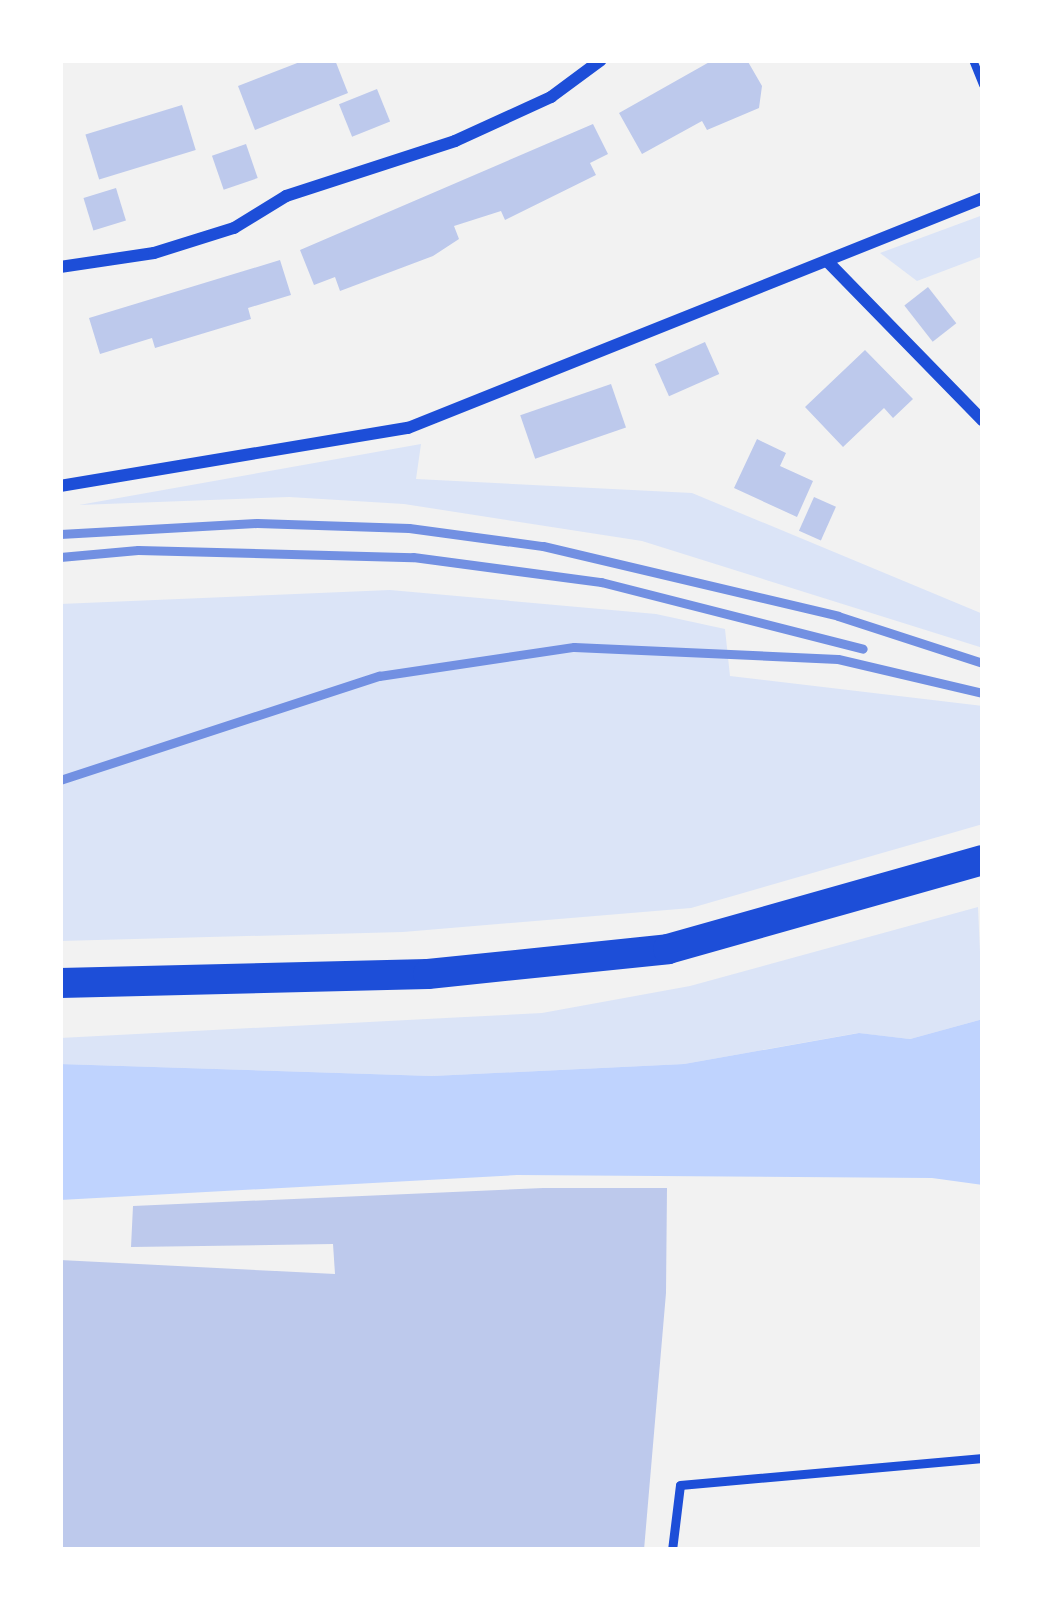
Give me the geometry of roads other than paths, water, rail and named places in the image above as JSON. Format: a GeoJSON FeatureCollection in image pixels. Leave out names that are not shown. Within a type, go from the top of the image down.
{"type":"FeatureCollection","features":[{"type":"Feature","properties":{"kind":"main road"},"geometry":{"type":"LineString","coordinates":[[60,983],[428,974],[668,949],[983,860]]}},
{"type":"Feature","properties":{"kind":"street"},"geometry":{"type":"LineString","coordinates":[[60,267],[154,254],[234,228],[286,196],[455,141],[551,97],[601,60]]}},
{"type":"Feature","properties":{"kind":"street"},"geometry":{"type":"LineString","coordinates":[[60,486],[408,428],[983,198]]}},
{"type":"Feature","properties":{"kind":"street"},"geometry":{"type":"LineString","coordinates":[[827,261],[983,421]]}},
{"type":"Feature","properties":{"kind":"lane"},"geometry":{"type":"LineString","coordinates":[[671,1550],[680,1484],[983,1458]]}},
{"type":"Feature","properties":{"kind":"water"},"geometry":{"type":"Polygon","coordinates":[[[983,1019],[983,1185],[932,1178],[517,1175],[60,1200],[60,1064],[432,1076],[684,1064],[859,1033],[910,1039],[983,1019]]]}},
{"type":"Feature","properties":{"kind":"railway"},"geometry":{"type":"LineString","coordinates":[[60,534],[257,523],[409,528],[543,546],[838,616],[983,663]]}},
{"type":"Feature","properties":{"kind":"railway"},"geometry":{"type":"LineString","coordinates":[[60,557],[138,550],[413,557],[601,582],[863,649]]}},
{"type":"Feature","properties":{"kind":"railway"},"geometry":{"type":"LineString","coordinates":[[60,780],[379,676],[574,647],[838,659],[983,693]]}}]}
